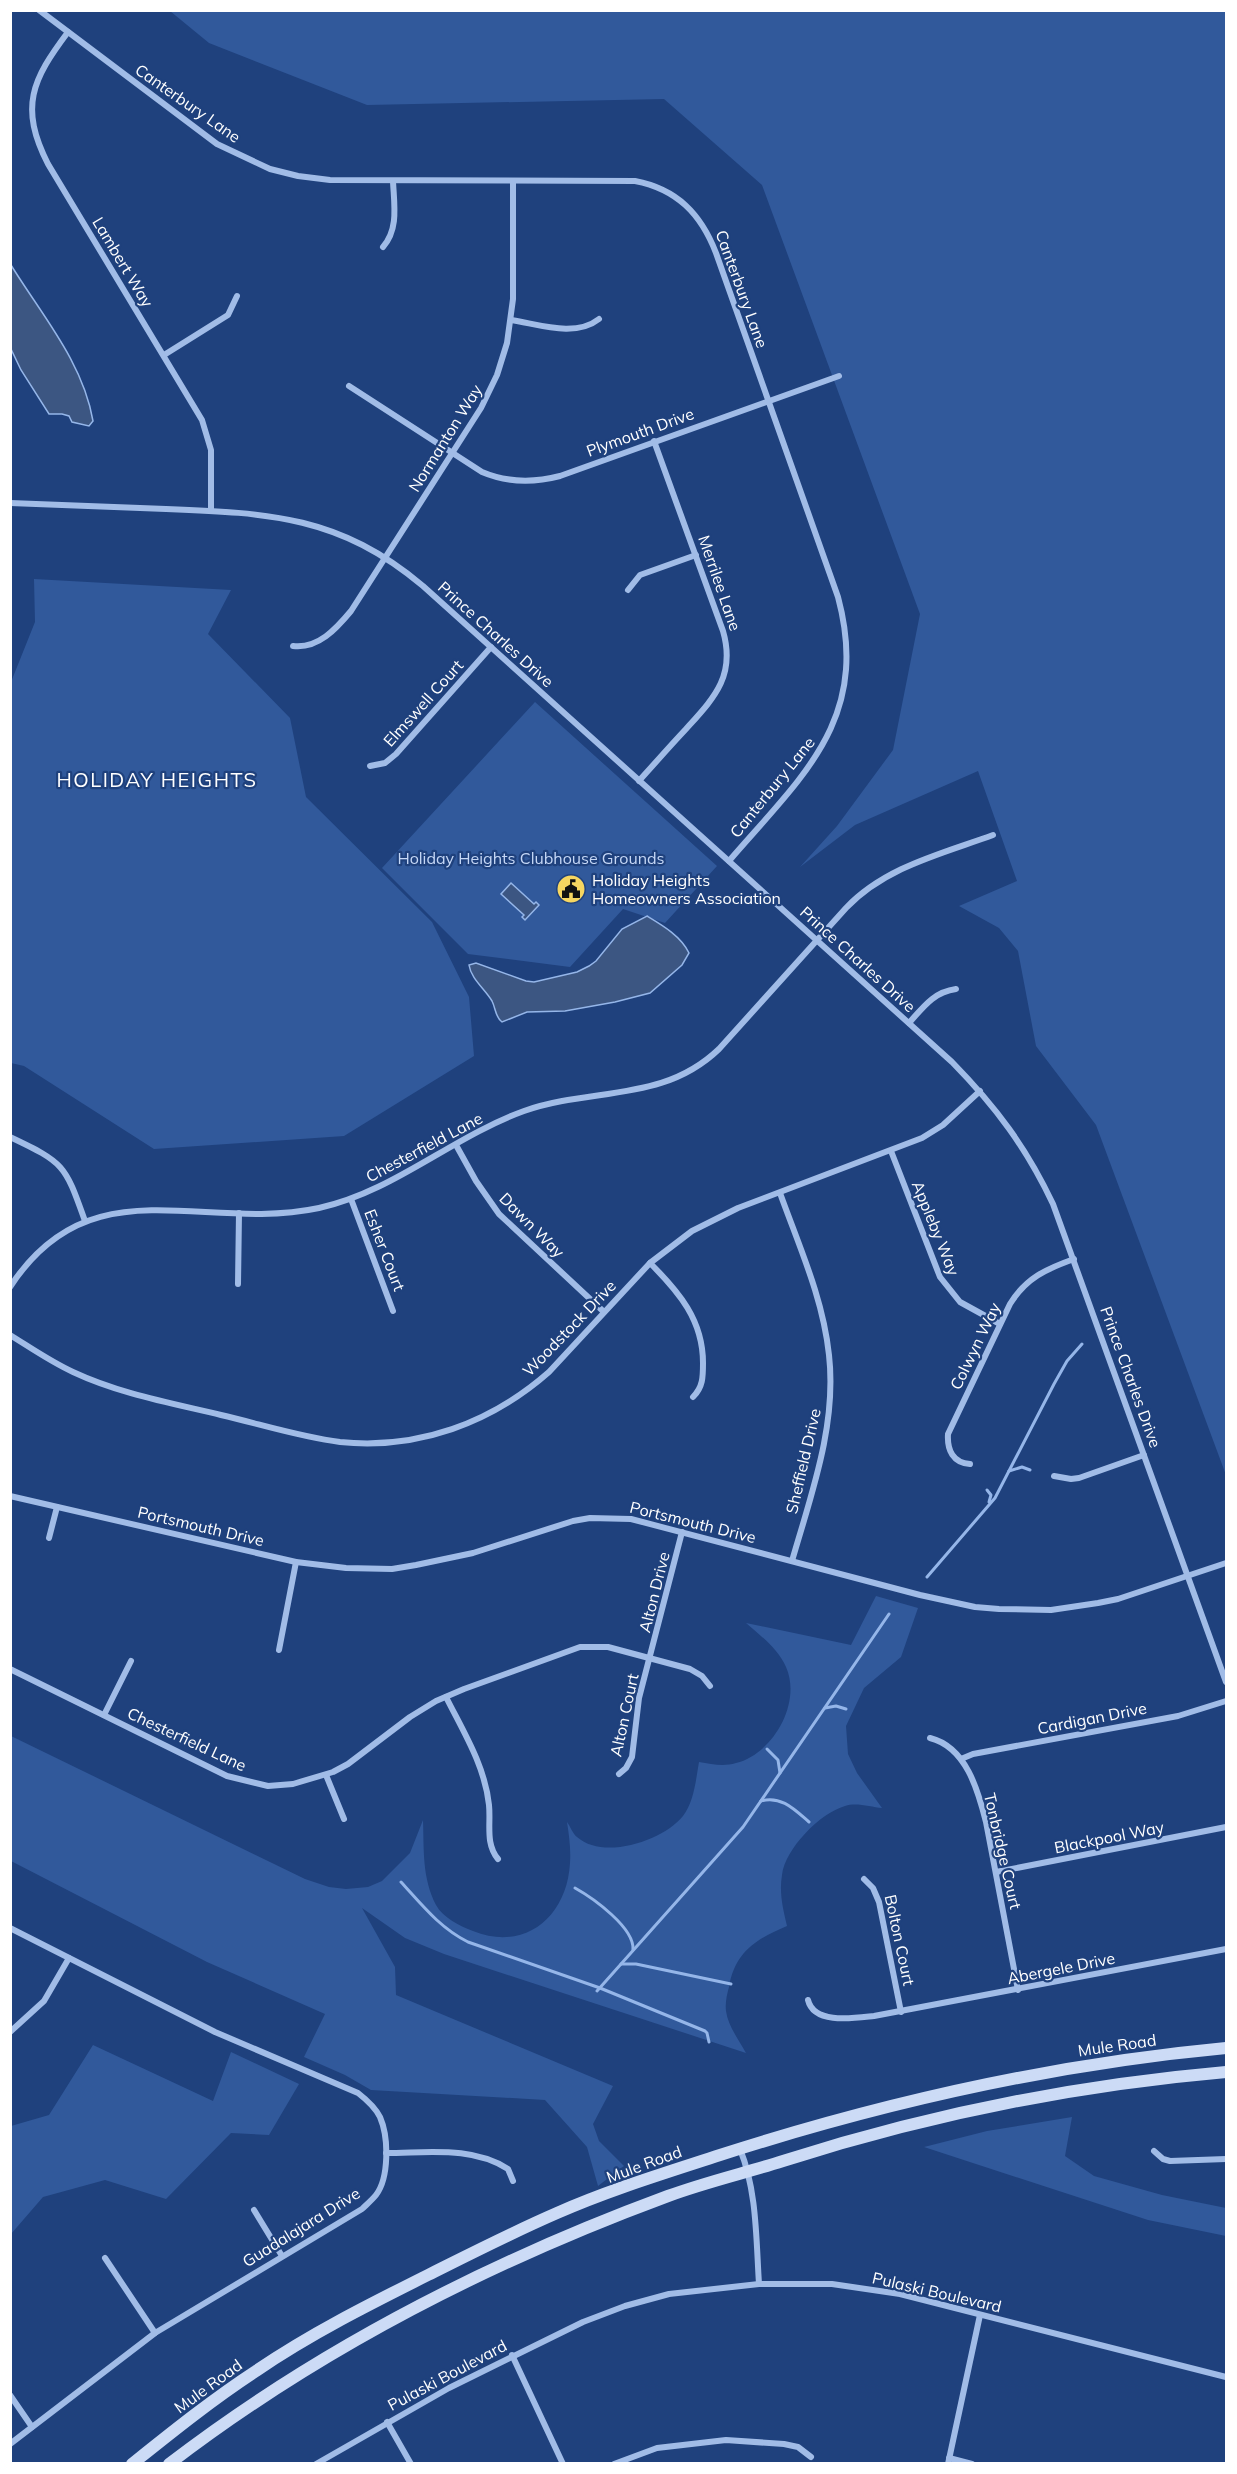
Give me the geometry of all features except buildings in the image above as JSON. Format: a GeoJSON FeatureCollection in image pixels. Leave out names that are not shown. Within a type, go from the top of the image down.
{"type":"FeatureCollection","features":[{"type":"Feature","properties":{"kind":"main road","name":"Mule Road"},"geometry":{"type":"LineString","coordinates":[[132,2463],[256,2370],[388,2295],[558,2212],[659,2175],[818,2125],[969,2087],[1093,2065],[1227,2048]]}},
{"type":"Feature","properties":{"kind":"main road"},"geometry":{"type":"LineString","coordinates":[[169,2463],[277,2388],[399,2317],[456,2288],[669,2195],[872,2133],[955,2114],[1100,2087],[1227,2072]]}},
{"type":"Feature","properties":{"kind":"street","name":"Canterbury Lane"},"geometry":{"type":"LineString","coordinates":[[39,10],[202,133],[243,157],[270,168],[298,176],[330,180],[635,181],[659,187],[680,199],[696,215],[711,241],[838,597],[846,638],[847,666],[839,710],[819,754],[729,861]]}},
{"type":"Feature","properties":{"kind":"street","name":"Lambert Way"},"geometry":{"type":"LineString","coordinates":[[68,32],[45,64],[37,81],[32,111],[35,136],[48,164],[198,411],[209,439],[212,460],[211,511]]}},
{"type":"Feature","properties":{"kind":"street"},"geometry":{"type":"LineString","coordinates":[[383,247],[389,240],[394,226],[393,181]]}},
{"type":"Feature","properties":{"kind":"street","name":"Normanton Way"},"geometry":{"type":"LineString","coordinates":[[293,646],[307,646],[333,631],[351,611],[493,386],[504,355],[511,320],[514,284],[513,181]]}},
{"type":"Feature","properties":{"kind":"street"},"geometry":{"type":"LineString","coordinates":[[164,355],[228,315],[237,296]]}},
{"type":"Feature","properties":{"kind":"street"},"geometry":{"type":"LineString","coordinates":[[511,320],[574,329],[587,327],[599,319]]}},
{"type":"Feature","properties":{"kind":"street","name":"Plymouth Drive"},"geometry":{"type":"LineString","coordinates":[[349,386],[493,477],[516,481],[537,481],[560,476],[839,376]]}},
{"type":"Feature","properties":{"kind":"street","name":"Merrilee Lane"},"geometry":{"type":"LineString","coordinates":[[639,781],[718,691],[725,674],[727,657],[725,639],[654,441]]}},
{"type":"Feature","properties":{"kind":"street","name":"Prince Charles Drive"},"geometry":{"type":"LineString","coordinates":[[10,503],[267,514],[314,524],[351,539],[386,558],[415,579],[491,647],[909,1023],[980,1091],[1014,1133],[1035,1167],[1060,1221],[1227,1682]]}},
{"type":"Feature","properties":{"kind":"street"},"geometry":{"type":"LineString","coordinates":[[628,590],[640,575],[696,555]]}},
{"type":"Feature","properties":{"kind":"street","name":"Elmswell Court"},"geometry":{"type":"LineString","coordinates":[[370,766],[385,763],[396,754],[491,647]]}},
{"type":"Feature","properties":{"kind":"street","name":"Chesterfield Lane"},"geometry":{"type":"LineString","coordinates":[[10,1287],[40,1249],[60,1234],[85,1221],[134,1211],[297,1212],[351,1199],[496,1123],[525,1111],[556,1102],[657,1086],[686,1074],[702,1065],[719,1049],[853,901],[885,877],[993,835]]}},
{"type":"Feature","properties":{"kind":"street"},"geometry":{"type":"LineString","coordinates":[[909,1023],[931,998],[945,991],[956,989]]}},
{"type":"Feature","properties":{"kind":"street","name":"Woodstock Drive"},"geometry":{"type":"LineString","coordinates":[[10,1335],[71,1372],[132,1395],[320,1438],[382,1443],[439,1434],[502,1408],[549,1372],[650,1263],[703,1224],[738,1208],[891,1151],[934,1131],[980,1091]]}},
{"type":"Feature","properties":{"kind":"street"},"geometry":{"type":"LineString","coordinates":[[10,1137],[47,1155],[62,1168],[73,1185],[85,1221]]}},
{"type":"Feature","properties":{"kind":"street","name":"Dawn Way"},"geometry":{"type":"LineString","coordinates":[[456,1145],[476,1182],[499,1214],[604,1312]]}},
{"type":"Feature","properties":{"kind":"street","name":"Appleby Way"},"geometry":{"type":"LineString","coordinates":[[891,1151],[935,1268],[945,1286],[960,1302],[1000,1324]]}},
{"type":"Feature","properties":{"kind":"street","name":"Sheffield Drive"},"geometry":{"type":"LineString","coordinates":[[780,1193],[817,1294],[827,1340],[830,1372],[830,1406],[824,1443],[792,1561]]}},
{"type":"Feature","properties":{"kind":"street","name":"Esher Court"},"geometry":{"type":"LineString","coordinates":[[351,1199],[393,1311]]}},
{"type":"Feature","properties":{"kind":"street"},"geometry":{"type":"LineString","coordinates":[[238,1284],[239,1213]]}},
{"type":"Feature","properties":{"kind":"street","name":"Colwyn Way"},"geometry":{"type":"LineString","coordinates":[[970,1464],[954,1458],[947,1442],[948,1434],[1000,1324],[1015,1295],[1028,1281],[1046,1269],[1074,1259]]}},
{"type":"Feature","properties":{"kind":"street"},"geometry":{"type":"LineString","coordinates":[[650,1263],[686,1302],[699,1330],[703,1346],[703,1376],[699,1391],[693,1397]]}},
{"type":"Feature","properties":{"kind":"street"},"geometry":{"type":"LineString","coordinates":[[1054,1476],[1079,1478],[1144,1455]]}},
{"type":"Feature","properties":{"kind":"street","name":"Portsmouth Drive"},"geometry":{"type":"LineString","coordinates":[[10,1496],[296,1562],[346,1568],[392,1569],[416,1565],[465,1556],[553,1527],[590,1518],[631,1519],[952,1602],[1024,1611],[1050,1610],[1098,1603],[1188,1577],[1227,1563]]}},
{"type":"Feature","properties":{"kind":"street"},"geometry":{"type":"LineString","coordinates":[[49,1538],[57,1506]]}},
{"type":"Feature","properties":{"kind":"street","name":"Alton Drive"},"geometry":{"type":"LineString","coordinates":[[651,1658],[682,1532]]}},
{"type":"Feature","properties":{"kind":"street"},"geometry":{"type":"LineString","coordinates":[[279,1650],[296,1562]]}},
{"type":"Feature","properties":{"kind":"street","name":"Chesterfield Lane"},"geometry":{"type":"LineString","coordinates":[[10,1669],[212,1769],[243,1781],[281,1786],[326,1775],[348,1764],[420,1711],[446,1697],[587,1645],[608,1647],[697,1672],[710,1686]]}},
{"type":"Feature","properties":{"kind":"street","name":"Alton Court"},"geometry":{"type":"LineString","coordinates":[[619,1773],[626,1768],[632,1758],[638,1707],[651,1658]]}},
{"type":"Feature","properties":{"kind":"street"},"geometry":{"type":"LineString","coordinates":[[104,1715],[131,1661]]}},
{"type":"Feature","properties":{"kind":"street"},"geometry":{"type":"LineString","coordinates":[[446,1697],[482,1773],[489,1804],[489,1845],[498,1859]]}},
{"type":"Feature","properties":{"kind":"street","name":"Cardigan Drive"},"geometry":{"type":"LineString","coordinates":[[961,1759],[973,1754],[1178,1716],[1227,1701]]}},
{"type":"Feature","properties":{"kind":"street","name":"Tonbridge Court"},"geometry":{"type":"LineString","coordinates":[[930,1738],[944,1743],[961,1759],[983,1810],[1018,1990]]}},
{"type":"Feature","properties":{"kind":"street"},"geometry":{"type":"LineString","coordinates":[[326,1775],[344,1819]]}},
{"type":"Feature","properties":{"kind":"street","name":"Blackpool Way"},"geometry":{"type":"LineString","coordinates":[[996,1872],[1227,1827]]}},
{"type":"Feature","properties":{"kind":"street","name":"Bolton Court"},"geometry":{"type":"LineString","coordinates":[[864,1879],[873,1887],[879,1902],[901,2012]]}},
{"type":"Feature","properties":{"kind":"street","name":"Guadalajara Drive"},"geometry":{"type":"LineString","coordinates":[[10,1928],[215,2032],[358,2093],[370,2102],[380,2118],[386,2153],[385,2176],[376,2195],[362,2209],[155,2333],[10,2444]]}},
{"type":"Feature","properties":{"kind":"street","name":"Abergele Drive"},"geometry":{"type":"LineString","coordinates":[[808,2000],[812,2010],[837,2018],[874,2016],[1227,1949]]}},
{"type":"Feature","properties":{"kind":"street"},"geometry":{"type":"LineString","coordinates":[[10,2032],[44,2001],[69,1958]]}},
{"type":"Feature","properties":{"kind":"street"},"geometry":{"type":"LineString","coordinates":[[740,2149],[749,2170],[753,2195],[759,2284]]}},
{"type":"Feature","properties":{"kind":"street"},"geometry":{"type":"LineString","coordinates":[[1154,2151],[1163,2159],[1170,2161],[1227,2159]]}},
{"type":"Feature","properties":{"kind":"street"},"geometry":{"type":"LineString","coordinates":[[386,2153],[460,2152],[479,2155],[508,2169],[513,2181]]}},
{"type":"Feature","properties":{"kind":"street"},"geometry":{"type":"LineString","coordinates":[[254,2210],[282,2256]]}},
{"type":"Feature","properties":{"kind":"street"},"geometry":{"type":"LineString","coordinates":[[105,2258],[155,2333]]}},
{"type":"Feature","properties":{"kind":"street","name":"Pulaski Boulevard"},"geometry":{"type":"LineString","coordinates":[[316,2463],[512,2355],[583,2322],[625,2306],[669,2294],[759,2284],[832,2284],[900,2294],[1227,2377]]}},
{"type":"Feature","properties":{"kind":"street"},"geometry":{"type":"LineString","coordinates":[[972,2463],[949,2461],[980,2315]]}},
{"type":"Feature","properties":{"kind":"street"},"geometry":{"type":"LineString","coordinates":[[512,2355],[563,2463]]}},
{"type":"Feature","properties":{"kind":"street"},"geometry":{"type":"LineString","coordinates":[[10,2395],[32,2427]]}},
{"type":"Feature","properties":{"kind":"street"},"geometry":{"type":"LineString","coordinates":[[387,2422],[411,2463]]}},
{"type":"Feature","properties":{"kind":"street"},"geometry":{"type":"LineString","coordinates":[[614,2463],[657,2448],[726,2440],[784,2444],[798,2447],[812,2457]]}},
{"type":"Feature","properties":{"kind":"green space"},"geometry":{"type":"Polygon","coordinates":[[[170,11],[1226,11],[1226,1475],[1096,1125],[1036,1046],[1018,951],[999,928],[959,906],[1017,881],[978,771],[855,825],[800,867],[837,826],[893,750],[920,614],[762,185],[664,99],[367,105],[209,43],[170,11]]]}},
{"type":"Feature","properties":{"kind":"green space"},"geometry":{"type":"Polygon","coordinates":[[[34,579],[231,590],[208,634],[290,718],[306,797],[432,922],[469,997],[474,1056],[344,1136],[154,1149],[24,1066],[11,1063],[11,682],[35,622],[34,579]]]}},
{"type":"Feature","properties":{"kind":"green space","name":"Holiday Heights Clubhouse Grounds"},"geometry":{"type":"Polygon","coordinates":[[[535,702],[717,866],[665,923],[623,909],[570,967],[468,954],[382,868],[535,702]]]}},
{"type":"Feature","properties":{"kind":"green space"},"geometry":{"type":"Polygon","coordinates":[[[876,1596],[918,1608],[901,1657],[864,1688],[846,1726],[848,1754],[857,1773],[882,1808],[854,1804],[835,1810],[805,1833],[790,1854],[782,1875],[781,1888],[787,1926],[766,1936],[749,1948],[736,1965],[728,1993],[727,2017],[746,2053],[444,1954],[405,1938],[362,1908],[395,1967],[396,1995],[613,2086],[593,2124],[599,2141],[624,2166],[598,2186],[587,2147],[545,2100],[371,2090],[345,2075],[304,2057],[325,2014],[207,1962],[11,1861],[11,1736],[305,1879],[329,1887],[346,1889],[368,1887],[382,1881],[410,1853],[423,1820],[426,1874],[431,1895],[439,1910],[447,1918],[473,1931],[492,1936],[510,1937],[526,1933],[540,1925],[552,1914],[561,1899],[570,1863],[567,1822],[577,1837],[589,1844],[602,1847],[617,1847],[648,1840],[674,1825],[687,1810],[694,1790],[699,1762],[722,1765],[736,1763],[762,1749],[772,1738],[787,1711],[790,1681],[786,1667],[778,1654],[746,1623],[851,1645],[876,1596]]]}},
{"type":"Feature","properties":{"kind":"green space"},"geometry":{"type":"Polygon","coordinates":[[[93,2045],[213,2101],[231,2052],[299,2084],[269,2135],[231,2133],[166,2199],[105,2180],[43,2197],[11,2234],[11,2126],[49,2115],[93,2045]]]}},
{"type":"Feature","properties":{"kind":"green space"},"geometry":{"type":"Polygon","coordinates":[[[1072,2117],[1065,2156],[1094,2176],[1162,2195],[1226,2208],[1226,2236],[1148,2220],[924,2147],[987,2131],[1072,2117]]]}},
{"type":"Feature","properties":{"kind":"shaded area"},"geometry":{"type":"Polygon","coordinates":[[[11,265],[71,359],[88,399],[93,421],[89,426],[72,422],[69,416],[49,414],[21,370],[11,349],[11,265]]]}},
{"type":"Feature","properties":{"kind":"shaded area"},"geometry":{"type":"Polygon","coordinates":[[[511,883],[534,904],[536,902],[539,905],[525,920],[522,917],[524,915],[501,894],[511,883]]]}},
{"type":"Feature","properties":{"kind":"shaded area"},"geometry":{"type":"Polygon","coordinates":[[[647,916],[676,936],[689,953],[682,965],[650,993],[565,1011],[527,1012],[502,1022],[492,1001],[470,970],[469,965],[476,963],[534,982],[577,972],[596,961],[622,929],[647,916]]]}},
{"type":"Feature","properties":{"kind":"waterway"},"geometry":{"type":"LineString","coordinates":[[927,1577],[995,1498],[1054,1384],[1067,1361],[1082,1344]]}},
{"type":"Feature","properties":{"kind":"waterway"},"geometry":{"type":"LineString","coordinates":[[1009,1471],[1022,1467],[1030,1470]]}},
{"type":"Feature","properties":{"kind":"waterway"},"geometry":{"type":"LineString","coordinates":[[987,1490],[991,1495],[989,1502]]}},
{"type":"Feature","properties":{"kind":"waterway"},"geometry":{"type":"LineString","coordinates":[[597,1991],[743,1827],[889,1614]]}},
{"type":"Feature","properties":{"kind":"waterway"},"geometry":{"type":"LineString","coordinates":[[825,1708],[836,1706],[846,1709]]}},
{"type":"Feature","properties":{"kind":"waterway"},"geometry":{"type":"LineString","coordinates":[[767,1749],[778,1760],[780,1773]]}},
{"type":"Feature","properties":{"kind":"waterway"},"geometry":{"type":"LineString","coordinates":[[761,1801],[781,1802],[793,1808],[809,1822]]}},
{"type":"Feature","properties":{"kind":"waterway"},"geometry":{"type":"LineString","coordinates":[[401,1882],[440,1923],[468,1942],[600,1988],[705,2031],[709,2042]]}},
{"type":"Feature","properties":{"kind":"waterway"},"geometry":{"type":"LineString","coordinates":[[575,1888],[602,1906],[620,1923],[632,1941],[633,1950]]}},
{"type":"Feature","properties":{"kind":"waterway"},"geometry":{"type":"LineString","coordinates":[[621,1964],[636,1964],[731,1984]]}},
{"type":"Feature","properties":{"kind":"place","name":"Holiday Heights Homeowners Association"},"geometry":{"type":"Point","coordinates":[571,889]}},
{"type":"Feature","properties":{"kind":"district","name":"HOLIDAY HEIGHTS"},"geometry":{"type":"Point","coordinates":[157,779]}}]}
